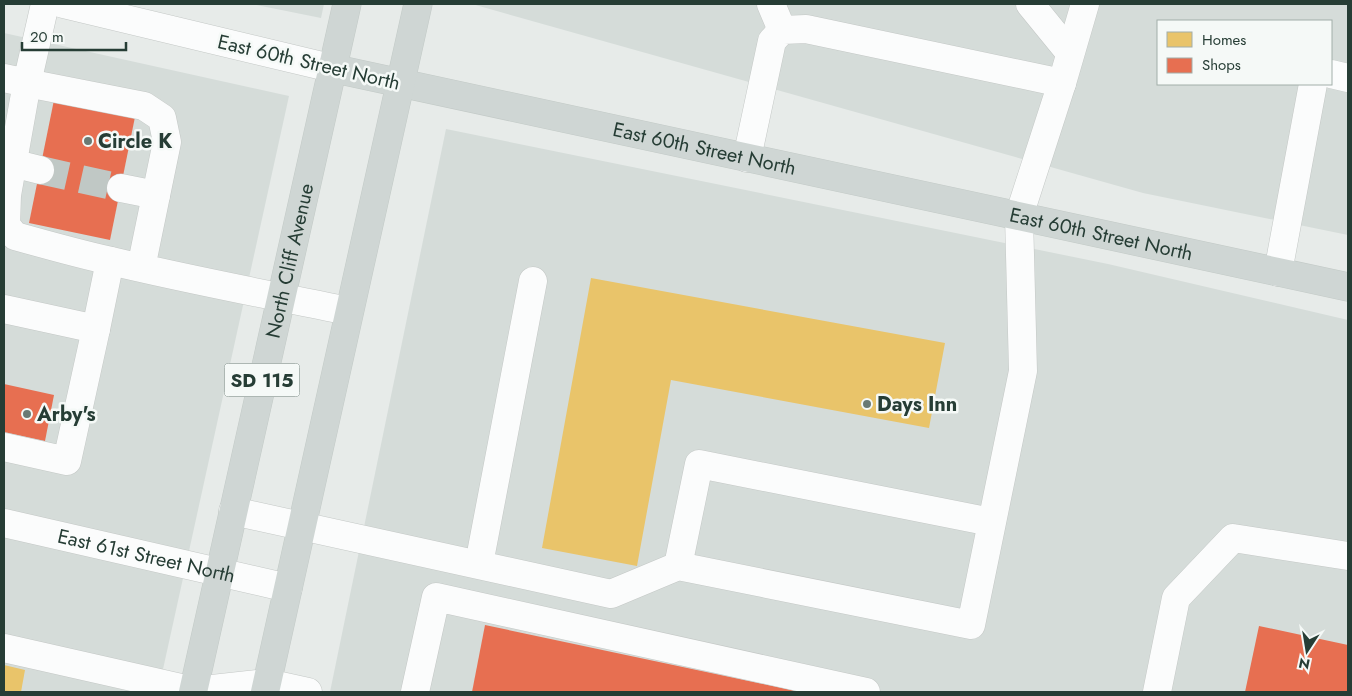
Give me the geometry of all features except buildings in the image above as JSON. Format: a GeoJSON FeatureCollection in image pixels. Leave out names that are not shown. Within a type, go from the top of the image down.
{"type":"FeatureCollection","features":[{"type":"Feature","properties":{"kind":"main road","name":"North Cliff Avenue"},"geometry":{"type":"LineString","coordinates":[[193,692],[331,68],[347,4]]}},
{"type":"Feature","properties":{"kind":"main road"},"geometry":{"type":"LineString","coordinates":[[266,688],[418,4]]}},
{"type":"Feature","properties":{"kind":"main road","name":"East 60th Street North"},"geometry":{"type":"LineString","coordinates":[[331,68],[1348,286]]}},
{"type":"Feature","properties":{"kind":"street"},"geometry":{"type":"LineString","coordinates":[[45,4],[15,81],[12,163],[7,195],[6,225],[15,236],[141,268],[349,311]]}},
{"type":"Feature","properties":{"kind":"street","name":"East 60th Street North"},"geometry":{"type":"LineString","coordinates":[[63,4],[161,15],[331,68]]}},
{"type":"Feature","properties":{"kind":"street"},"geometry":{"type":"LineString","coordinates":[[771,4],[782,30]]}},
{"type":"Feature","properties":{"kind":"street"},"geometry":{"type":"LineString","coordinates":[[1030,4],[1070,53]]}},
{"type":"Feature","properties":{"kind":"street"},"geometry":{"type":"LineString","coordinates":[[233,511],[611,594],[678,566],[971,625],[1023,371],[1019,216],[1062,83],[1085,4]]}},
{"type":"Feature","properties":{"kind":"street"},"geometry":{"type":"LineString","coordinates":[[748,158],[772,41],[782,30],[806,29],[1062,83]]}},
{"type":"Feature","properties":{"kind":"street"},"geometry":{"type":"LineString","coordinates":[[1332,74],[1348,78]]}},
{"type":"Feature","properties":{"kind":"street"},"geometry":{"type":"LineString","coordinates":[[15,81],[144,106],[162,118],[167,142],[141,268]]}},
{"type":"Feature","properties":{"kind":"street"},"geometry":{"type":"LineString","coordinates":[[1278,272],[1313,85]]}},
{"type":"Feature","properties":{"kind":"street"},"geometry":{"type":"LineString","coordinates":[[12,163],[40,170]]}},
{"type":"Feature","properties":{"kind":"street"},"geometry":{"type":"LineString","coordinates":[[121,188],[156,195]]}},
{"type":"Feature","properties":{"kind":"street"},"geometry":{"type":"LineString","coordinates":[[4,447],[67,461],[110,261]]}},
{"type":"Feature","properties":{"kind":"street"},"geometry":{"type":"LineString","coordinates":[[479,564],[534,281]]}},
{"type":"Feature","properties":{"kind":"street"},"geometry":{"type":"LineString","coordinates":[[4,309],[96,329]]}},
{"type":"Feature","properties":{"kind":"street"},"geometry":{"type":"LineString","coordinates":[[678,566],[699,464],[992,522]]}},
{"type":"Feature","properties":{"kind":"street","name":"East 61st Street North"},"geometry":{"type":"LineString","coordinates":[[4,523],[288,588]]}},
{"type":"Feature","properties":{"kind":"street"},"geometry":{"type":"LineString","coordinates":[[1157,692],[1176,598],[1233,538],[1348,556]]}},
{"type":"Feature","properties":{"kind":"street"},"geometry":{"type":"LineString","coordinates":[[415,692],[436,596],[852,691]]}},
{"type":"Feature","properties":{"kind":"street"},"geometry":{"type":"LineString","coordinates":[[4,648],[193,692],[266,688],[308,692]]}},
{"type":"Feature","properties":{"kind":"shaded area"},"geometry":{"type":"Polygon","coordinates":[[[252,4],[324,4],[321,18],[252,4]]]}},
{"type":"Feature","properties":{"kind":"shaded area"},"geometry":{"type":"Polygon","coordinates":[[[472,4],[1348,4],[1348,235],[1143,193],[472,4]]]}},
{"type":"Feature","properties":{"kind":"shaded area"},"geometry":{"type":"Polygon","coordinates":[[[4,33],[289,96],[158,692],[4,692],[4,33]]]}},
{"type":"Feature","properties":{"kind":"shaded area"},"geometry":{"type":"Polygon","coordinates":[[[446,129],[1108,264],[1348,320],[1348,692],[330,692],[446,129]]]}},
{"type":"Feature","properties":{"kind":"tunnel"},"geometry":{"type":"LineString","coordinates":[[40,170],[121,188]]}},
{"type":"Feature","properties":{"kind":"place","name":"Circle K"},"geometry":{"type":"Point","coordinates":[88,141]}},
{"type":"Feature","properties":{"kind":"place","name":"Days Inn"},"geometry":{"type":"Point","coordinates":[867,404]}},
{"type":"Feature","properties":{"kind":"place","name":"Arby's"},"geometry":{"type":"Point","coordinates":[27,414]}}]}
